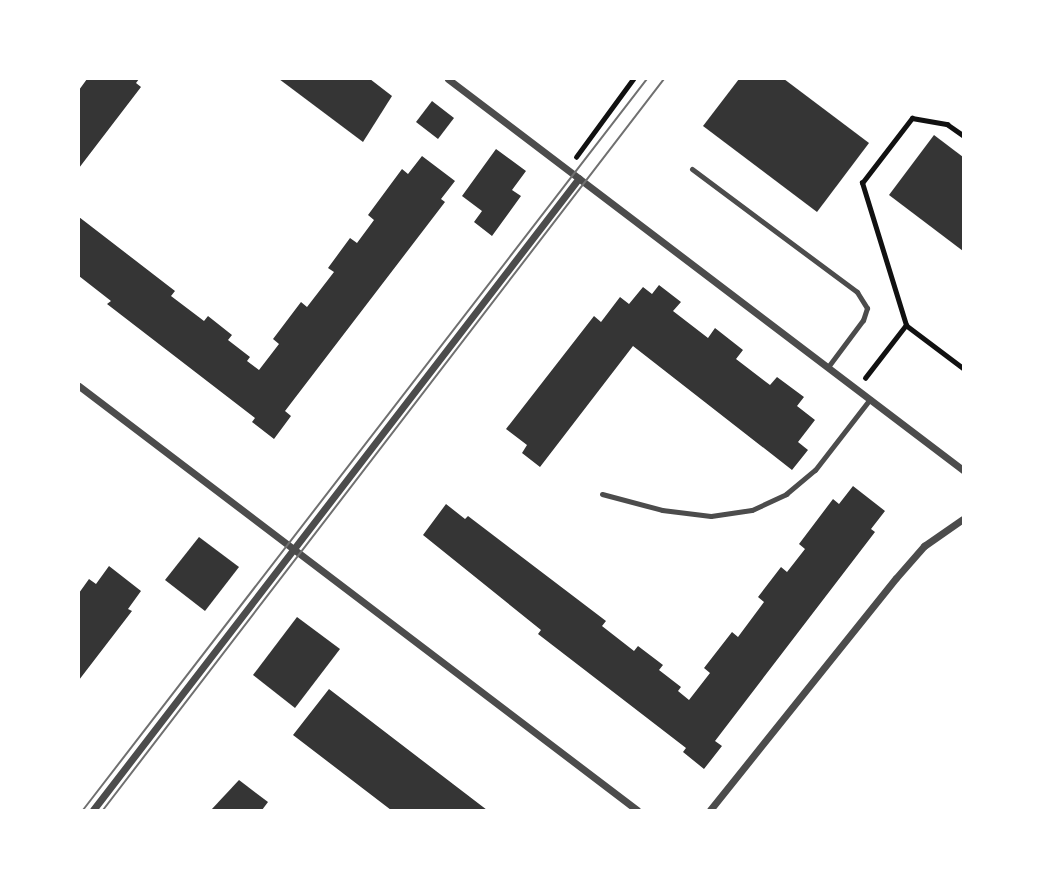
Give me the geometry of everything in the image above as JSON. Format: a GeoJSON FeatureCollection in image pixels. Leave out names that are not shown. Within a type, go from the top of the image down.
{"type":"FeatureCollection","features":[{"type":"Feature","properties":{"kind":"street"},"geometry":{"type":"LineString","coordinates":[[448,79],[963,470]]}},
{"type":"Feature","properties":{"kind":"street"},"geometry":{"type":"LineString","coordinates":[[93,810],[296,551],[579,178]]}},
{"type":"Feature","properties":{"kind":"street"},"geometry":{"type":"LineString","coordinates":[[79,386],[637,810]]}},
{"type":"Feature","properties":{"kind":"street"},"geometry":{"type":"LineString","coordinates":[[710,810],[896,578],[924,546],[963,519]]}},
{"type":"Feature","properties":{"kind":"lane"},"geometry":{"type":"LineString","coordinates":[[692,170],[857,292],[867,308],[863,320],[828,368]]}},
{"type":"Feature","properties":{"kind":"lane"},"geometry":{"type":"LineString","coordinates":[[602,494],[662,510],[711,516],[752,510],[786,494],[814,470],[870,399]]}},
{"type":"Feature","properties":{"kind":"path"},"geometry":{"type":"LineString","coordinates":[[567,169],[633,79]]}},
{"type":"Feature","properties":{"kind":"path"},"geometry":{"type":"LineString","coordinates":[[963,135],[947,124],[912,118],[862,183],[906,325],[963,368]]}},
{"type":"Feature","properties":{"kind":"path"},"geometry":{"type":"LineString","coordinates":[[880,359],[906,325]]}},
{"type":"Feature","properties":{"kind":"building"},"geometry":{"type":"Polygon","coordinates":[[[87,79],[139,79],[136,83],[141,87],[79,168],[79,90],[87,79]]]}},
{"type":"Feature","properties":{"kind":"building"},"geometry":{"type":"Polygon","coordinates":[[[279,79],[370,79],[392,96],[363,142],[279,79]]]}},
{"type":"Feature","properties":{"kind":"building"},"geometry":{"type":"Polygon","coordinates":[[[739,79],[784,79],[869,143],[817,212],[703,126],[739,79]]]}},
{"type":"Feature","properties":{"kind":"building"},"geometry":{"type":"Polygon","coordinates":[[[432,101],[454,118],[438,139],[416,122],[432,101]]]}},
{"type":"Feature","properties":{"kind":"building"},"geometry":{"type":"Polygon","coordinates":[[[934,135],[963,157],[963,251],[889,195],[934,135]]]}},
{"type":"Feature","properties":{"kind":"building"},"geometry":{"type":"Polygon","coordinates":[[[496,149],[526,171],[512,190],[521,196],[492,236],[474,222],[482,211],[462,196],[496,149]]]}},
{"type":"Feature","properties":{"kind":"building"},"geometry":{"type":"Polygon","coordinates":[[[422,156],[455,181],[441,199],[445,202],[285,411],[291,416],[274,439],[252,422],[255,418],[107,304],[111,301],[79,276],[79,217],[175,291],[171,296],[204,321],[208,316],[232,335],[228,340],[250,357],[247,361],[259,370],[279,344],[273,339],[301,302],[307,307],[334,272],[328,268],[350,238],[357,243],[374,220],[368,215],[402,169],[408,174],[422,156]]]}},
{"type":"Feature","properties":{"kind":"building"},"geometry":{"type":"Polygon","coordinates":[[[659,285],[681,302],[673,311],[708,338],[715,328],[743,350],[736,359],[770,385],[777,377],[804,397],[797,406],[815,420],[798,442],[808,450],[792,470],[633,346],[540,467],[522,453],[527,445],[506,429],[594,316],[601,322],[620,297],[629,304],[643,287],[652,294],[659,285]]]}},
{"type":"Feature","properties":{"kind":"building"},"geometry":{"type":"Polygon","coordinates":[[[853,486],[885,511],[871,529],[875,532],[715,741],[722,746],[704,769],[683,752],[686,748],[538,634],[541,630],[423,535],[446,504],[465,519],[468,516],[606,621],[602,626],[634,651],[638,646],[663,665],[659,670],[681,687],[678,691],[689,700],[710,673],[704,668],[732,632],[738,637],[764,602],[758,597],[781,567],[787,572],[805,549],[799,544],[833,499],[839,504],[853,486]]]}},
{"type":"Feature","properties":{"kind":"building"},"geometry":{"type":"Polygon","coordinates":[[[199,537],[239,567],[205,611],[165,580],[199,537]]]}},
{"type":"Feature","properties":{"kind":"building"},"geometry":{"type":"Polygon","coordinates":[[[109,566],[141,591],[128,609],[132,611],[79,680],[79,593],[89,579],[96,584],[109,566]]]}},
{"type":"Feature","properties":{"kind":"building"},"geometry":{"type":"Polygon","coordinates":[[[297,617],[340,649],[295,708],[253,675],[297,617]]]}},
{"type":"Feature","properties":{"kind":"building"},"geometry":{"type":"Polygon","coordinates":[[[329,689],[487,810],[391,810],[293,735],[329,689]]]}},
{"type":"Feature","properties":{"kind":"building"},"geometry":{"type":"Polygon","coordinates":[[[239,780],[268,802],[262,810],[211,810],[239,780]]]}},
{"type":"Feature","properties":{"kind":"tram line"},"geometry":{"type":"LineString","coordinates":[[83,810],[647,79]]}},
{"type":"Feature","properties":{"kind":"tram line"},"geometry":{"type":"LineString","coordinates":[[103,810],[664,79]]}}]}
